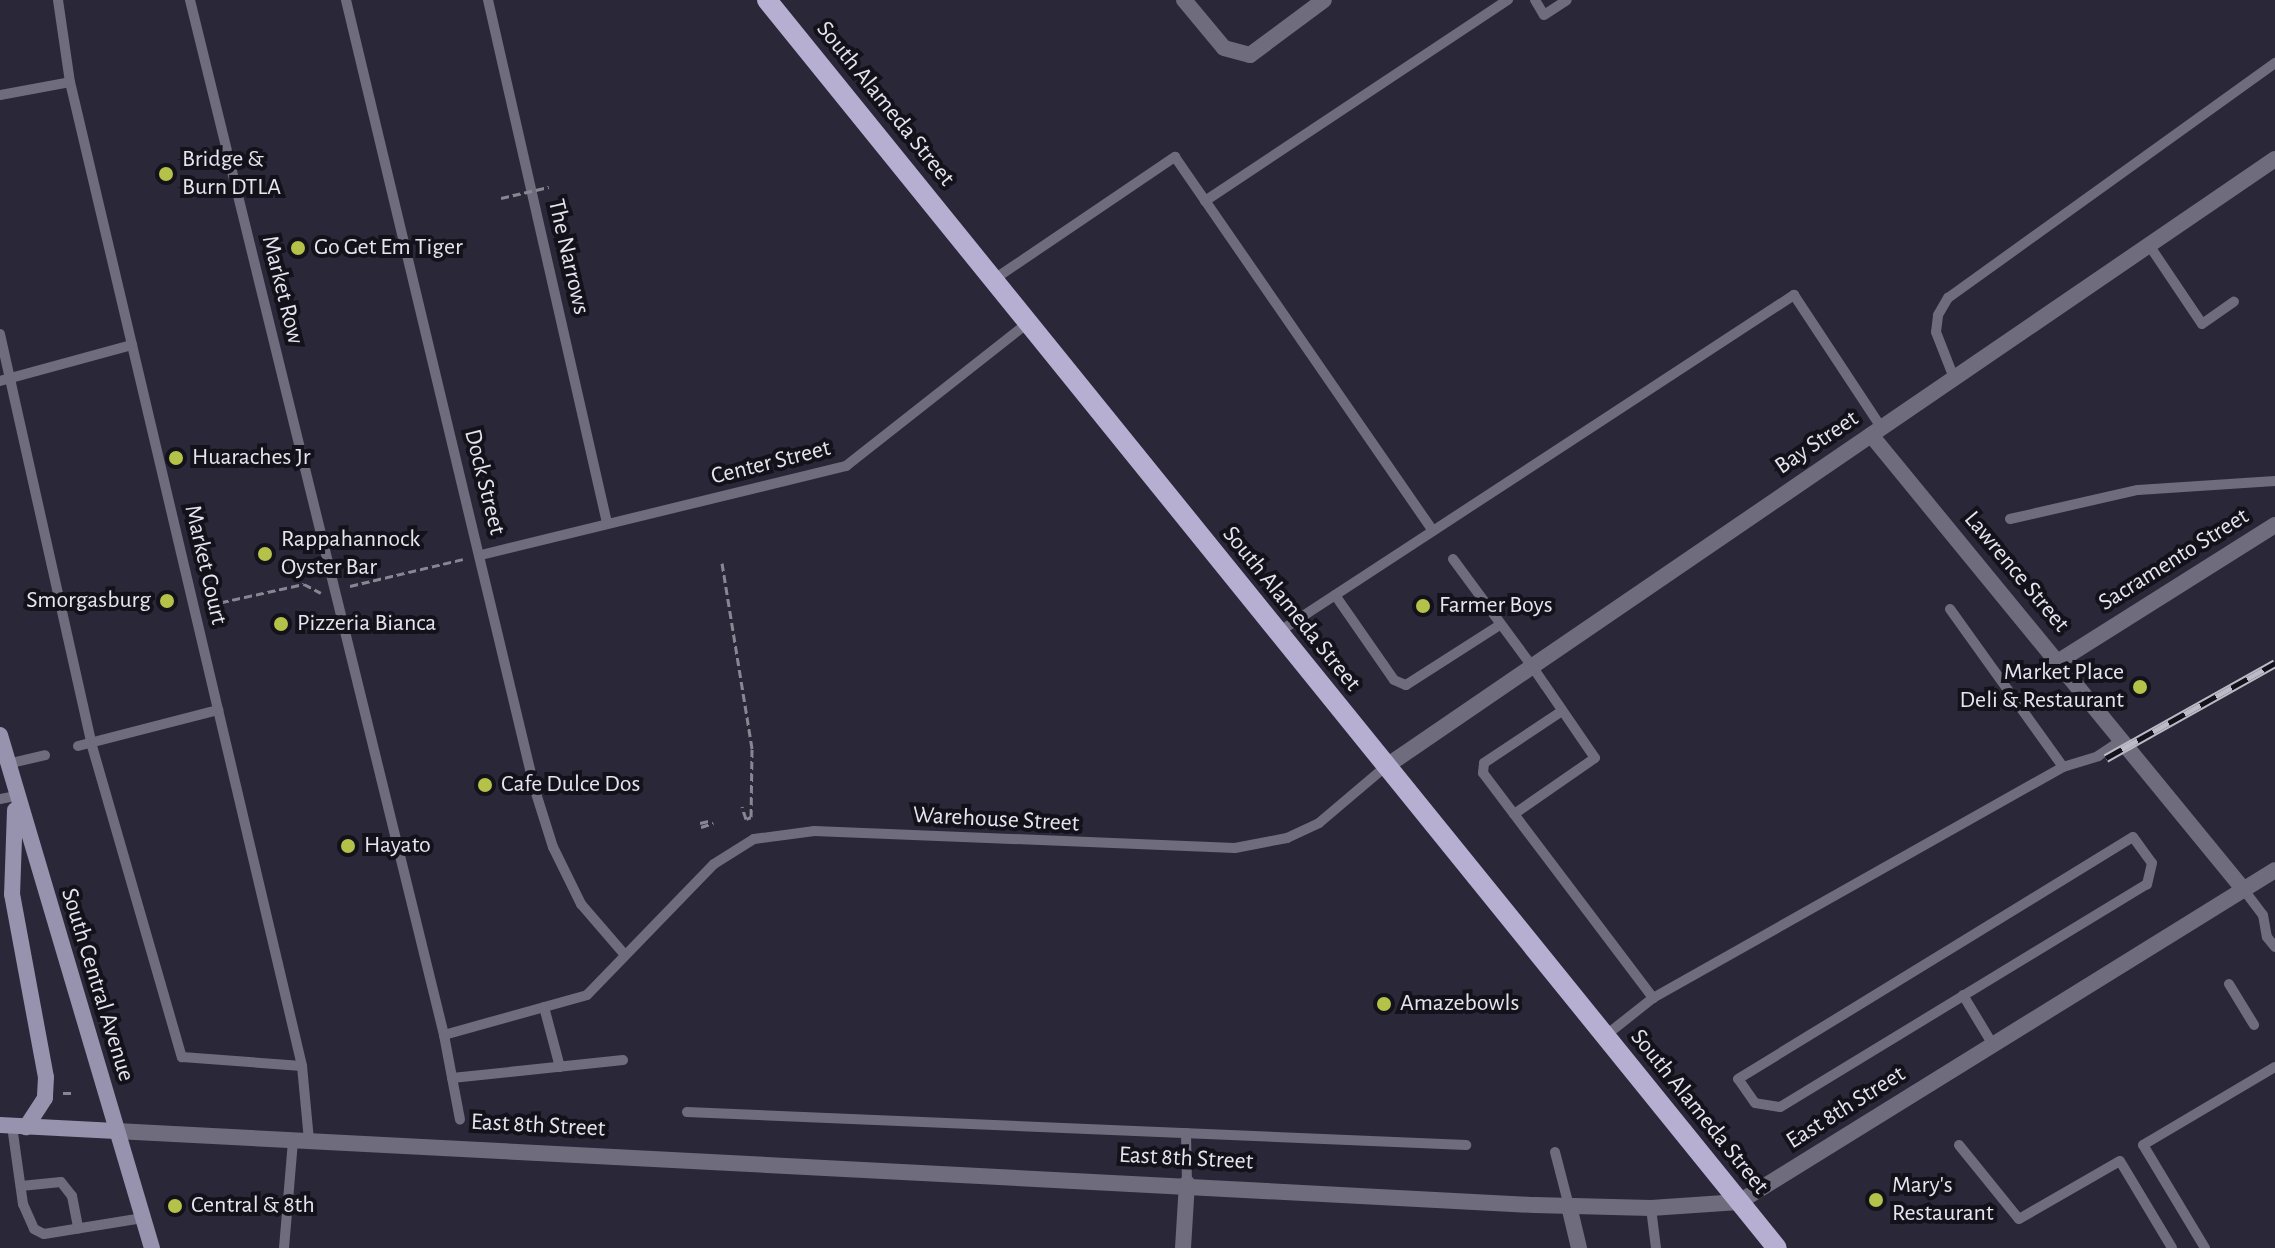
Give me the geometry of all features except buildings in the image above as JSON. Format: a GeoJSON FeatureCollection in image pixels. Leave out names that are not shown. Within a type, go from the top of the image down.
{"type":"FeatureCollection","features":[{"type":"Feature","properties":{"kind":"main road","name":"South Alameda Street"},"geometry":{"type":"LineString","coordinates":[[767,0],[1775,1247]]}},
{"type":"Feature","properties":{"kind":"main road","name":"South Central Avenue"},"geometry":{"type":"LineString","coordinates":[[0,735],[7,764],[8,798],[152,1248]]}},
{"type":"Feature","properties":{"kind":"main road"},"geometry":{"type":"LineString","coordinates":[[8,798],[12,894],[46,1077],[45,1098],[13,1126]]}},
{"type":"Feature","properties":{"kind":"main road","name":"East 8th Street"},"geometry":{"type":"LineString","coordinates":[[13,1126],[116,1131]]}},
{"type":"Feature","properties":{"kind":"street"},"geometry":{"type":"LineString","coordinates":[[1184,0],[1224,48],[1237,54],[1250,55],[1324,0]]}},
{"type":"Feature","properties":{"kind":"street","name":"Bay Street"},"geometry":{"type":"LineString","coordinates":[[1385,767],[2275,159]]}},
{"type":"Feature","properties":{"kind":"street","name":"Lawrence Street"},"geometry":{"type":"LineString","coordinates":[[1876,431],[2244,890]]}},
{"type":"Feature","properties":{"kind":"street","name":"Sacramento Street"},"geometry":{"type":"LineString","coordinates":[[2059,661],[2275,525]]}},
{"type":"Feature","properties":{"kind":"street","name":"East 8th Street"},"geometry":{"type":"LineString","coordinates":[[116,1131],[1187,1183],[1569,1206],[1651,1208],[1739,1202],[2275,870]]}},
{"type":"Feature","properties":{"kind":"street"},"geometry":{"type":"LineString","coordinates":[[1183,1248],[1187,1183]]}},
{"type":"Feature","properties":{"kind":"street"},"geometry":{"type":"LineString","coordinates":[[1569,1206],[1579,1248]]}},
{"type":"Feature","properties":{"kind":"lane","name":"Market Court"},"geometry":{"type":"LineString","coordinates":[[58,0],[70,82],[302,1066],[301,1140],[284,1248]]}},
{"type":"Feature","properties":{"kind":"lane","name":"Market Row"},"geometry":{"type":"LineString","coordinates":[[190,0],[444,1035],[460,1120]]}},
{"type":"Feature","properties":{"kind":"lane","name":"Dock Street"},"geometry":{"type":"LineString","coordinates":[[346,0],[528,762],[553,847],[581,904],[625,955]]}},
{"type":"Feature","properties":{"kind":"lane","name":"The Narrows"},"geometry":{"type":"LineString","coordinates":[[488,0],[607,523]]}},
{"type":"Feature","properties":{"kind":"lane"},"geometry":{"type":"LineString","coordinates":[[1205,201],[1508,0]]}},
{"type":"Feature","properties":{"kind":"lane"},"geometry":{"type":"LineString","coordinates":[[1535,0],[1544,15],[1567,0]]}},
{"type":"Feature","properties":{"kind":"lane"},"geometry":{"type":"LineString","coordinates":[[1954,378],[1936,332],[1938,315],[1948,298],[2275,63]]}},
{"type":"Feature","properties":{"kind":"lane"},"geometry":{"type":"LineString","coordinates":[[0,95],[70,82]]}},
{"type":"Feature","properties":{"kind":"lane"},"geometry":{"type":"LineString","coordinates":[[993,280],[1175,157],[1433,531]]}},
{"type":"Feature","properties":{"kind":"lane"},"geometry":{"type":"LineString","coordinates":[[2149,245],[2202,324],[2234,302]]}},
{"type":"Feature","properties":{"kind":"lane"},"geometry":{"type":"LineString","coordinates":[[1277,633],[1794,295],[1876,431]]}},
{"type":"Feature","properties":{"kind":"lane","name":"Center Street"},"geometry":{"type":"LineString","coordinates":[[481,555],[846,466],[1028,323]]}},
{"type":"Feature","properties":{"kind":"lane"},"geometry":{"type":"LineString","coordinates":[[0,334],[4,380],[92,746],[182,1057],[302,1066]]}},
{"type":"Feature","properties":{"kind":"lane"},"geometry":{"type":"LineString","coordinates":[[4,380],[132,345]]}},
{"type":"Feature","properties":{"kind":"lane"},"geometry":{"type":"LineString","coordinates":[[2010,519],[2138,490],[2275,481]]}},
{"type":"Feature","properties":{"kind":"lane"},"geometry":{"type":"LineString","coordinates":[[1453,559],[1595,758],[1514,814]]}},
{"type":"Feature","properties":{"kind":"lane"},"geometry":{"type":"LineString","coordinates":[[1335,595],[1394,680],[1406,685],[1500,625]]}},
{"type":"Feature","properties":{"kind":"lane"},"geometry":{"type":"LineString","coordinates":[[1950,609],[2063,767]]}},
{"type":"Feature","properties":{"kind":"lane"},"geometry":{"type":"LineString","coordinates":[[78,746],[92,746],[218,710]]}},
{"type":"Feature","properties":{"kind":"lane"},"geometry":{"type":"LineString","coordinates":[[1562,711],[1484,763],[1483,773],[1653,998]]}},
{"type":"Feature","properties":{"kind":"lane"},"geometry":{"type":"LineString","coordinates":[[1604,1036],[1653,998],[2063,767],[2098,756],[2122,740]]}},
{"type":"Feature","properties":{"kind":"lane"},"geometry":{"type":"LineString","coordinates":[[7,764],[45,755]]}},
{"type":"Feature","properties":{"kind":"lane","name":"Warehouse Street"},"geometry":{"type":"LineString","coordinates":[[444,1035],[587,995],[714,864],[754,839],[814,831],[1235,848],[1287,838],[1319,823],[1385,767]]}},
{"type":"Feature","properties":{"kind":"lane"},"geometry":{"type":"LineString","coordinates":[[2133,837],[2152,863],[2147,884],[1963,995],[1780,1107],[1755,1103],[1738,1079],[2133,837]]}},
{"type":"Feature","properties":{"kind":"lane"},"geometry":{"type":"LineString","coordinates":[[2244,890],[2269,915],[2267,937],[2275,947]]}},
{"type":"Feature","properties":{"kind":"lane"},"geometry":{"type":"LineString","coordinates":[[2229,984],[2254,1025]]}},
{"type":"Feature","properties":{"kind":"lane"},"geometry":{"type":"LineString","coordinates":[[1963,995],[1993,1045]]}},
{"type":"Feature","properties":{"kind":"lane"},"geometry":{"type":"LineString","coordinates":[[544,1007],[560,1067]]}},
{"type":"Feature","properties":{"kind":"lane"},"geometry":{"type":"LineString","coordinates":[[452,1078],[623,1060]]}},
{"type":"Feature","properties":{"kind":"lane"},"geometry":{"type":"LineString","coordinates":[[2205,1248],[2143,1145],[2275,1067]]}},
{"type":"Feature","properties":{"kind":"lane"},"geometry":{"type":"LineString","coordinates":[[687,1112],[1466,1145]]}},
{"type":"Feature","properties":{"kind":"lane"},"geometry":{"type":"LineString","coordinates":[[13,1126],[21,1186],[34,1229],[44,1234],[143,1218]]}},
{"type":"Feature","properties":{"kind":"lane"},"geometry":{"type":"LineString","coordinates":[[1186,1133],[1187,1183]]}},
{"type":"Feature","properties":{"kind":"lane"},"geometry":{"type":"LineString","coordinates":[[1959,1145],[2019,1219],[2120,1161],[2172,1248]]}},
{"type":"Feature","properties":{"kind":"lane"},"geometry":{"type":"LineString","coordinates":[[1555,1152],[1569,1206]]}},
{"type":"Feature","properties":{"kind":"lane"},"geometry":{"type":"LineString","coordinates":[[21,1186],[61,1182],[72,1196],[78,1228]]}},
{"type":"Feature","properties":{"kind":"lane"},"geometry":{"type":"LineString","coordinates":[[1651,1208],[1656,1248]]}},
{"type":"Feature","properties":{"kind":"path"},"geometry":{"type":"LineString","coordinates":[[501,198],[549,187]]}},
{"type":"Feature","properties":{"kind":"path"},"geometry":{"type":"LineString","coordinates":[[346,587],[481,555]]}},
{"type":"Feature","properties":{"kind":"path"},"geometry":{"type":"LineString","coordinates":[[722,563],[752,749],[751,817],[746,819],[742,807]]}},
{"type":"Feature","properties":{"kind":"path"},"geometry":{"type":"LineString","coordinates":[[194,608],[304,584],[321,593]]}},
{"type":"Feature","properties":{"kind":"path"},"geometry":{"type":"LineString","coordinates":[[700,825],[711,822]]}},
{"type":"Feature","properties":{"kind":"path"},"geometry":{"type":"LineString","coordinates":[[59,1093],[72,1093]]}},
{"type":"Feature","properties":{"kind":"path"},"geometry":{"type":"LineString","coordinates":[[66,1093],[67,1101]]}},
{"type":"Feature","properties":{"kind":"railway"},"geometry":{"type":"LineString","coordinates":[[2106,758],[2275,663]]}},
{"type":"Feature","properties":{"kind":"place","name":"Bridge & Burn DTLA"},"geometry":{"type":"Point","coordinates":[166,174]}},
{"type":"Feature","properties":{"kind":"place","name":"Go Get Em Tiger"},"geometry":{"type":"Point","coordinates":[298,248]}},
{"type":"Feature","properties":{"kind":"place","name":"Huaraches Jr"},"geometry":{"type":"Point","coordinates":[176,458]}},
{"type":"Feature","properties":{"kind":"place","name":"Rappahannock Oyster Bar"},"geometry":{"type":"Point","coordinates":[265,554]}},
{"type":"Feature","properties":{"kind":"place","name":"Smorgasburg"},"geometry":{"type":"Point","coordinates":[167,601]}},
{"type":"Feature","properties":{"kind":"place","name":"Farmer Boys"},"geometry":{"type":"Point","coordinates":[1423,606]}},
{"type":"Feature","properties":{"kind":"place","name":"Pizzeria Bianca"},"geometry":{"type":"Point","coordinates":[281,624]}},
{"type":"Feature","properties":{"kind":"place","name":"Market Place Deli & Restaurant"},"geometry":{"type":"Point","coordinates":[2140,687]}},
{"type":"Feature","properties":{"kind":"place","name":"Cafe Dulce Dos"},"geometry":{"type":"Point","coordinates":[485,785]}},
{"type":"Feature","properties":{"kind":"place","name":"Hayato"},"geometry":{"type":"Point","coordinates":[348,846]}},
{"type":"Feature","properties":{"kind":"place","name":"Amazebowls"},"geometry":{"type":"Point","coordinates":[1384,1004]}},
{"type":"Feature","properties":{"kind":"place","name":"Mary's Restaurant"},"geometry":{"type":"Point","coordinates":[1876,1200]}},
{"type":"Feature","properties":{"kind":"place","name":"Central & 8th"},"geometry":{"type":"Point","coordinates":[175,1206]}}]}
